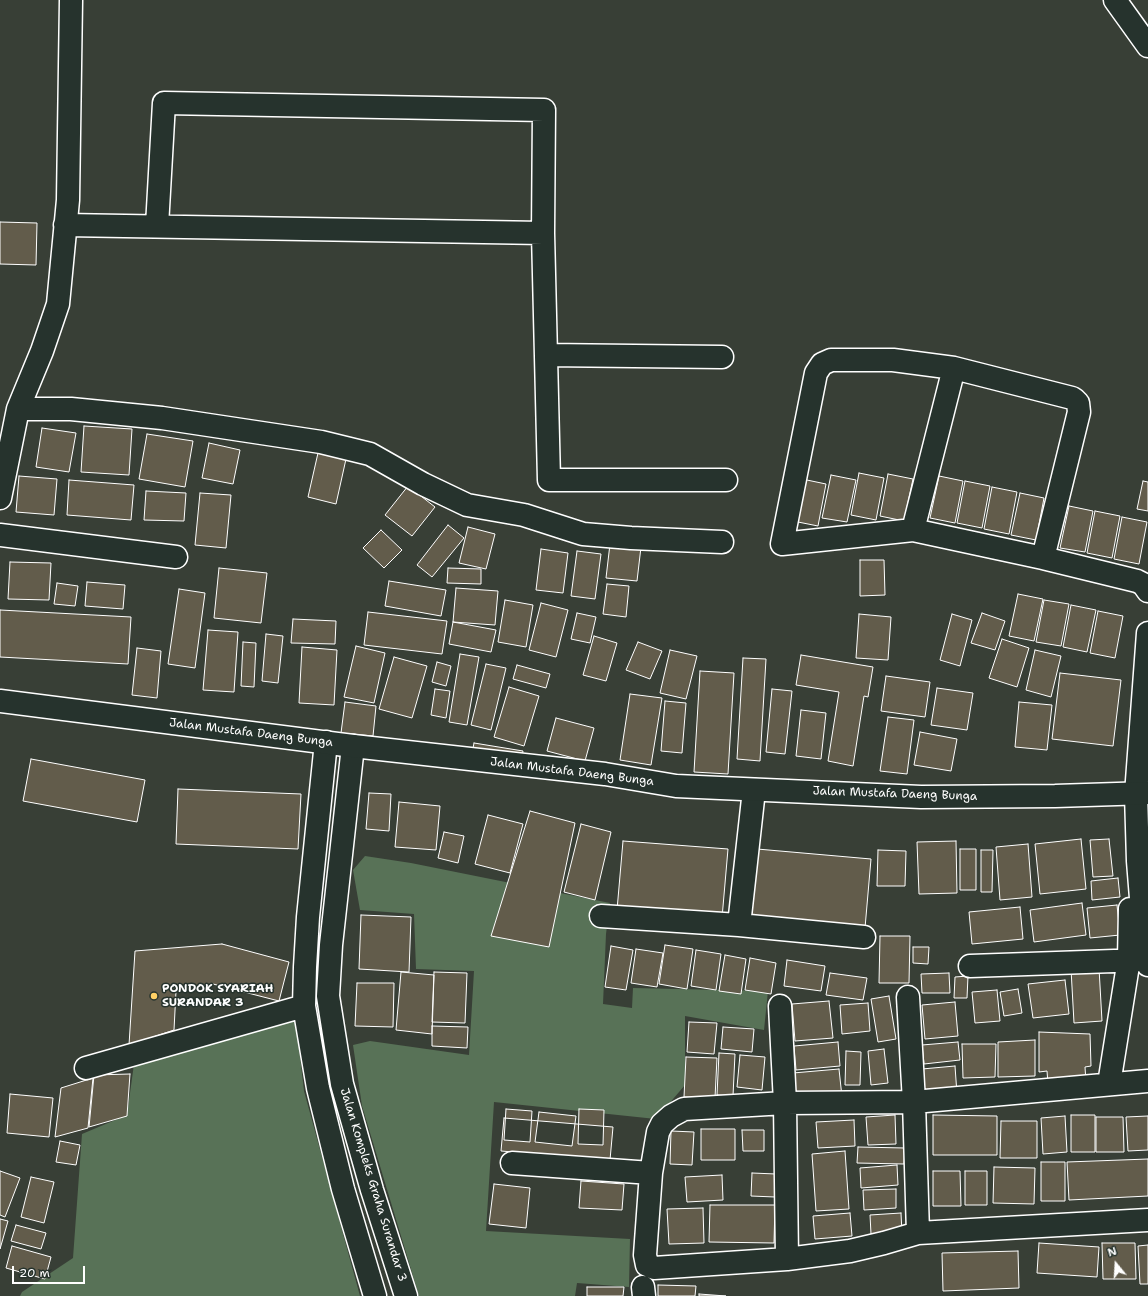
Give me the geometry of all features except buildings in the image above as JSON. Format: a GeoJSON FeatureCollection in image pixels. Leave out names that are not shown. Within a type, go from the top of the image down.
{"type":"FeatureCollection","features":[{"type":"Feature","properties":{"kind":"street"},"geometry":{"type":"LineString","coordinates":[[0,498],[18,409],[42,351],[58,304],[68,200],[71,0]]}},
{"type":"Feature","properties":{"kind":"street"},"geometry":{"type":"LineString","coordinates":[[1116,0],[1148,46]]}},
{"type":"Feature","properties":{"kind":"street"},"geometry":{"type":"LineString","coordinates":[[157,226],[164,103],[544,110],[543,233],[548,480],[726,480]]}},
{"type":"Feature","properties":{"kind":"street"},"geometry":{"type":"LineString","coordinates":[[65,225],[543,233]]}},
{"type":"Feature","properties":{"kind":"street"},"geometry":{"type":"LineString","coordinates":[[546,355],[722,357]]}},
{"type":"Feature","properties":{"kind":"street"},"geometry":{"type":"LineString","coordinates":[[1043,558],[1079,412],[1078,403],[1072,398],[954,368],[893,360],[831,360],[822,364],[816,373],[782,544],[913,530],[1043,558],[1137,581],[1143,584],[1148,591]]}},
{"type":"Feature","properties":{"kind":"street"},"geometry":{"type":"LineString","coordinates":[[913,530],[954,368]]}},
{"type":"Feature","properties":{"kind":"street"},"geometry":{"type":"LineString","coordinates":[[18,409],[71,409],[162,418],[321,442],[370,454],[423,484],[468,505],[524,515],[583,534],[631,538],[722,542]]}},
{"type":"Feature","properties":{"kind":"street"},"geometry":{"type":"LineString","coordinates":[[0,536],[176,557]]}},
{"type":"Feature","properties":{"kind":"street"},"geometry":{"type":"LineString","coordinates":[[1109,1084],[1141,961],[1138,849],[1142,794],[1148,633]]}},
{"type":"Feature","properties":{"kind":"street","name":"Jalan Mustafa Daeng Bunga"},"geometry":{"type":"LineString","coordinates":[[0,701],[353,746],[605,774],[676,786],[921,797],[1142,794]]}},
{"type":"Feature","properties":{"kind":"street","name":"Jalan Kompleks Graha Surandar 3"},"geometry":{"type":"LineString","coordinates":[[326,742],[308,917],[304,1006],[318,1088],[343,1189],[374,1296]]}},
{"type":"Feature","properties":{"kind":"street","name":"Jalan Kompleks Graha Surandar 3"},"geometry":{"type":"LineString","coordinates":[[353,746],[345,811],[328,996],[342,1084],[372,1190],[406,1296]]}},
{"type":"Feature","properties":{"kind":"street"},"geometry":{"type":"LineString","coordinates":[[739,925],[754,790]]}},
{"type":"Feature","properties":{"kind":"street"},"geometry":{"type":"LineString","coordinates":[[319,807],[345,811]]}},
{"type":"Feature","properties":{"kind":"street"},"geometry":{"type":"LineString","coordinates":[[602,916],[739,925],[864,937]]}},
{"type":"Feature","properties":{"kind":"street"},"geometry":{"type":"LineString","coordinates":[[970,966],[1141,961]]}},
{"type":"Feature","properties":{"kind":"street"},"geometry":{"type":"LineString","coordinates":[[908,997],[914,1102],[918,1233]]}},
{"type":"Feature","properties":{"kind":"street"},"geometry":{"type":"LineString","coordinates":[[86,1068],[304,1006]]}},
{"type":"Feature","properties":{"kind":"street"},"geometry":{"type":"LineString","coordinates":[[780,1006],[785,1103],[787,1259]]}},
{"type":"Feature","properties":{"kind":"street"},"geometry":{"type":"LineString","coordinates":[[1148,1081],[914,1102],[785,1103],[684,1110],[671,1116],[662,1124],[658,1132],[651,1173],[645,1255],[647,1265],[654,1268],[787,1259],[850,1251],[918,1233],[1148,1220]]}},
{"type":"Feature","properties":{"kind":"street"},"geometry":{"type":"LineString","coordinates":[[512,1163],[651,1173]]}},
{"type":"Feature","properties":{"kind":"green space"},"geometry":{"type":"Polygon","coordinates":[[[365,856],[411,863],[610,903],[606,934],[603,1004],[632,1008],[633,988],[768,991],[764,1030],[685,1016],[685,1085],[656,1119],[494,1102],[486,1231],[630,1239],[629,1287],[577,1283],[575,1296],[419,1296],[362,1106],[353,1045],[370,1041],[469,1055],[474,971],[416,969],[414,914],[360,910],[353,870],[365,856]]]}},
{"type":"Feature","properties":{"kind":"green space"},"geometry":{"type":"Polygon","coordinates":[[[295,1013],[304,1091],[360,1296],[20,1296],[22,1292],[73,1258],[82,1134],[127,1115],[134,1064],[295,1013]]]}},
{"type":"Feature","properties":{"kind":"place","name":"PONDOK SYARIAH SURANDAR 3"},"geometry":{"type":"Point","coordinates":[154,996]}}]}
